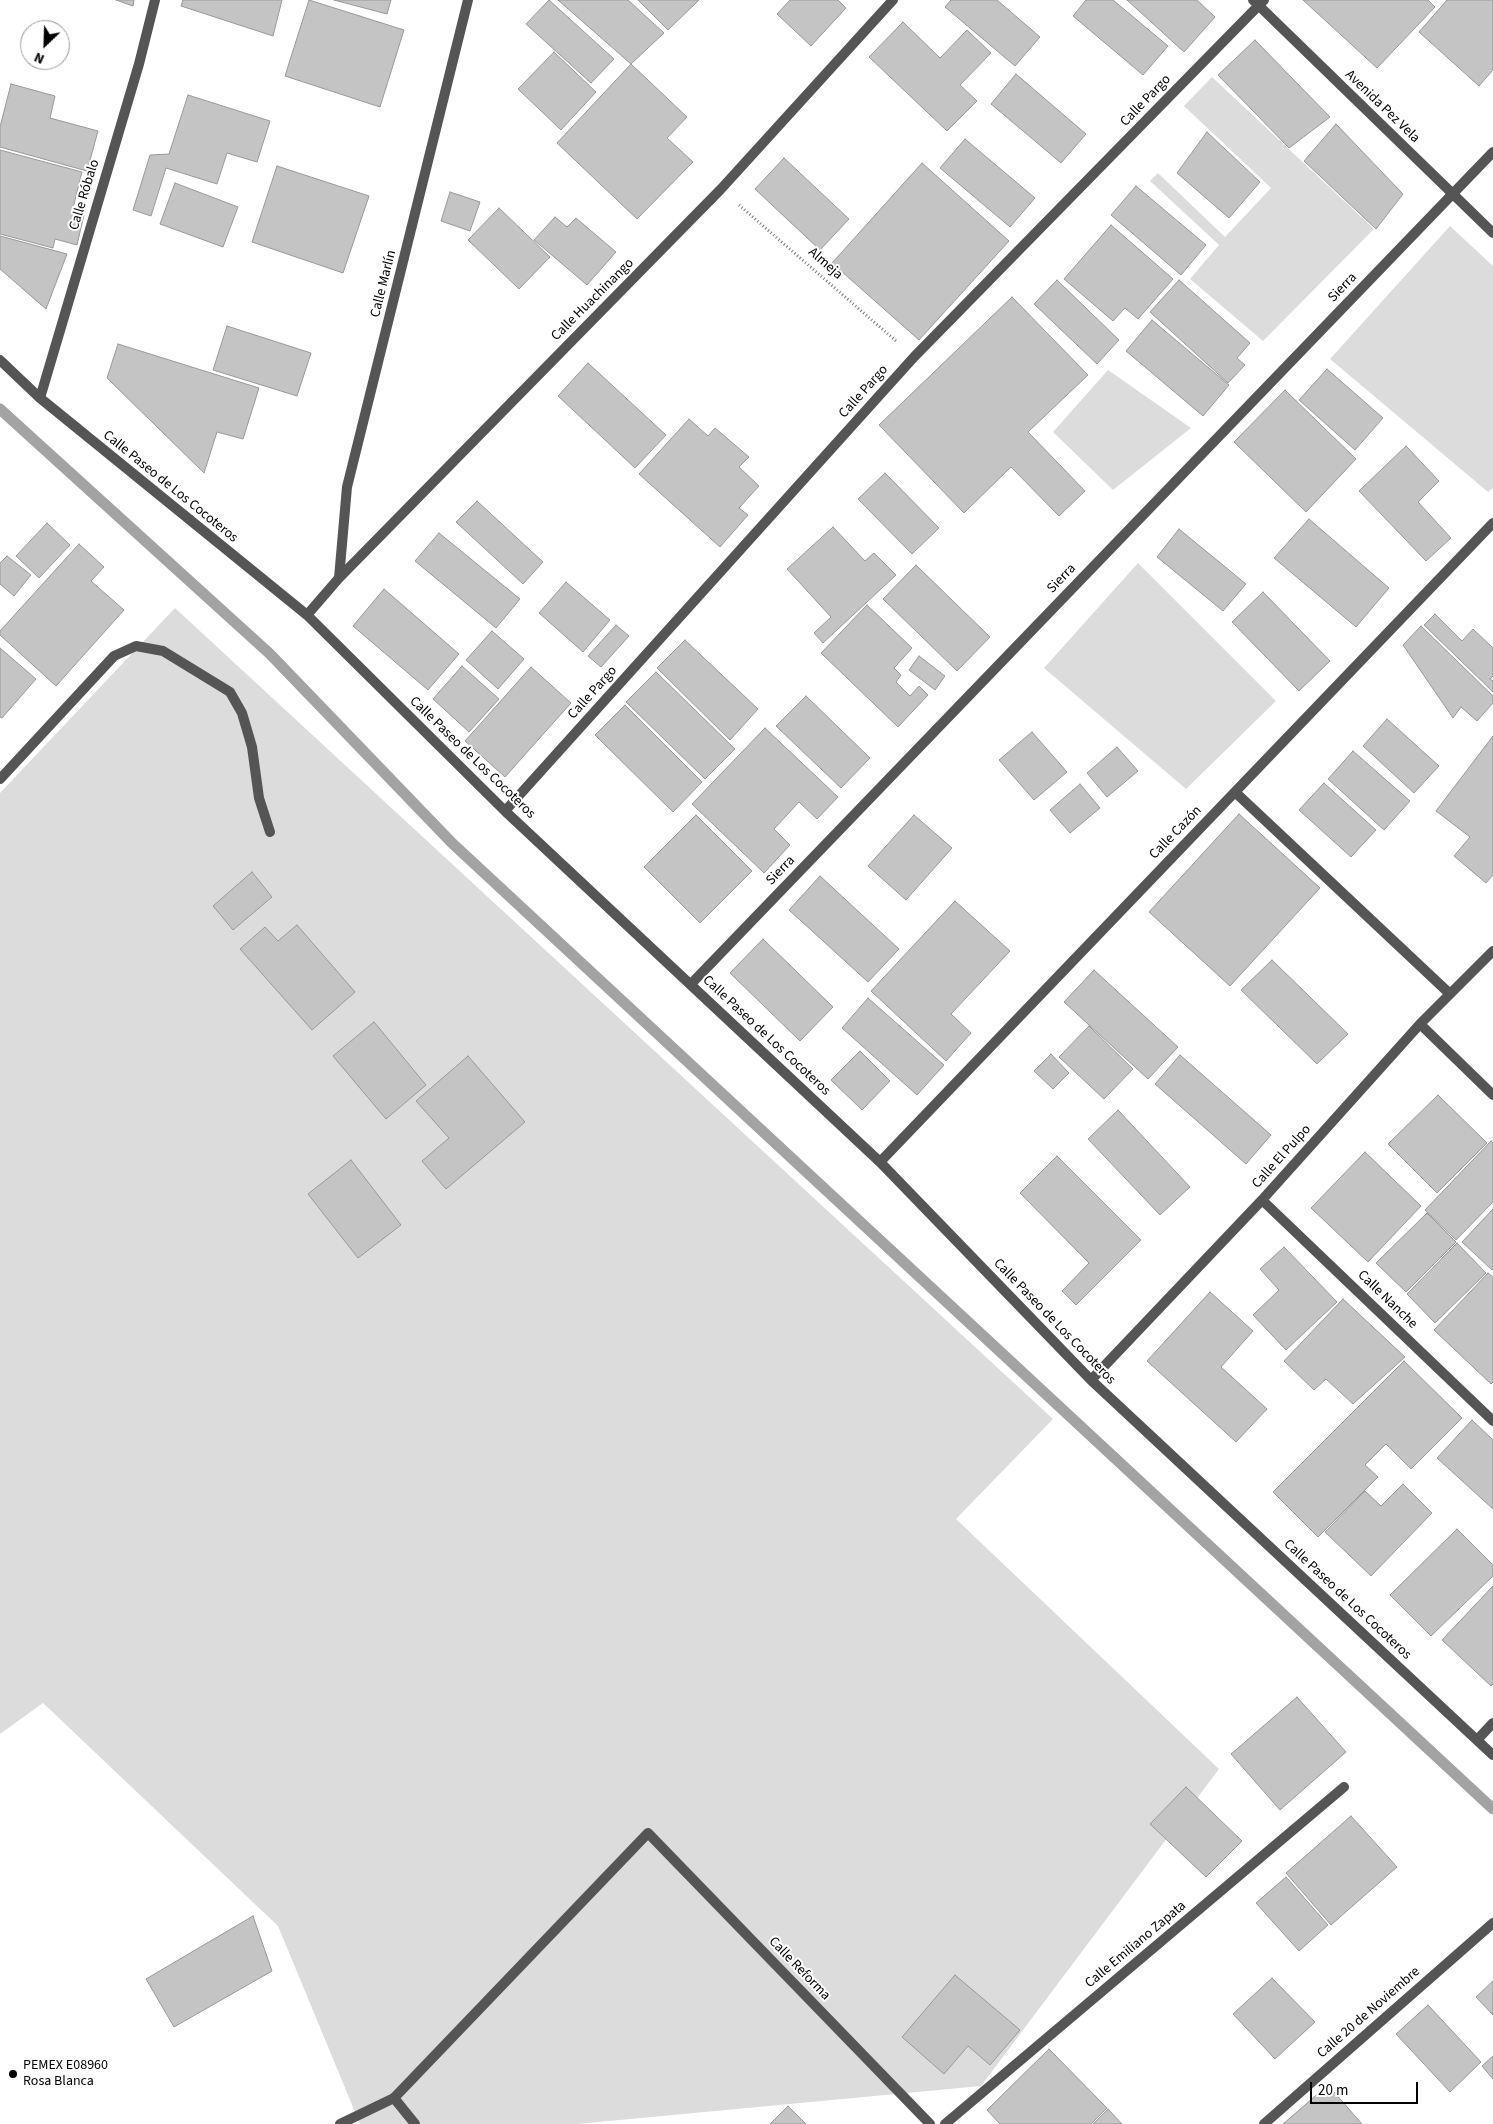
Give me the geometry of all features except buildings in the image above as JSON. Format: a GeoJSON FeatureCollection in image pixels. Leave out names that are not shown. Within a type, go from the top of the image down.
{"type":"FeatureCollection","features":[{"type":"Feature","properties":{"kind":"street","name":"Calle Róbalo"},"geometry":{"type":"LineString","coordinates":[[40,398],[139,64],[155,0]]}},
{"type":"Feature","properties":{"kind":"street","name":"Calle Marlín"},"geometry":{"type":"LineString","coordinates":[[340,578],[347,487],[468,0]]}},
{"type":"Feature","properties":{"kind":"street","name":"Calle Huachinango"},"geometry":{"type":"LineString","coordinates":[[306,615],[721,189],[893,0]]}},
{"type":"Feature","properties":{"kind":"street","name":"Avenida Pez Vela"},"geometry":{"type":"LineString","coordinates":[[1258,2],[1493,234]]}},
{"type":"Feature","properties":{"kind":"street","name":"Calle Pargo"},"geometry":{"type":"LineString","coordinates":[[505,811],[914,357],[1258,2]]}},
{"type":"Feature","properties":{"kind":"street","name":"Sierra"},"geometry":{"type":"LineString","coordinates":[[691,984],[1493,152]]}},
{"type":"Feature","properties":{"kind":"street","name":"Calle Paseo de Los Cocoteros"},"geometry":{"type":"LineString","coordinates":[[0,360],[40,398],[306,615],[505,811],[880,1162],[1091,1380],[1493,1755]]}},
{"type":"Feature","properties":{"kind":"street","name":"Calle Cazón"},"geometry":{"type":"LineString","coordinates":[[880,1162],[1493,523]]}},
{"type":"Feature","properties":{"kind":"street"},"geometry":{"type":"LineString","coordinates":[[0,779],[114,656],[136,646],[163,651],[230,692],[242,713],[252,747],[260,798],[270,832]]}},
{"type":"Feature","properties":{"kind":"street"},"geometry":{"type":"LineString","coordinates":[[1235,792],[1450,994]]}},
{"type":"Feature","properties":{"kind":"street","name":"Calle El Pulpo"},"geometry":{"type":"LineString","coordinates":[[1091,1380],[1262,1200],[1420,1024],[1493,951]]}},
{"type":"Feature","properties":{"kind":"street"},"geometry":{"type":"LineString","coordinates":[[1420,1024],[1493,1095]]}},
{"type":"Feature","properties":{"kind":"street","name":"Calle Nanche"},"geometry":{"type":"LineString","coordinates":[[1262,1200],[1493,1421]]}},
{"type":"Feature","properties":{"kind":"street"},"geometry":{"type":"LineString","coordinates":[[1477,1740],[1493,1723]]}},
{"type":"Feature","properties":{"kind":"street","name":"Calle Emiliano Zapata"},"geometry":{"type":"LineString","coordinates":[[945,2124],[1344,1787]]}},
{"type":"Feature","properties":{"kind":"street","name":"Calle Reforma"},"geometry":{"type":"LineString","coordinates":[[394,2098],[648,1833],[930,2124]]}},
{"type":"Feature","properties":{"kind":"street","name":"Calle 20 de Noviembre"},"geometry":{"type":"LineString","coordinates":[[1264,2124],[1493,1923]]}},
{"type":"Feature","properties":{"kind":"street"},"geometry":{"type":"LineString","coordinates":[[340,2124],[394,2098],[414,2124]]}},
{"type":"Feature","properties":{"kind":"path","name":"Almeja"},"geometry":{"type":"LineString","coordinates":[[721,189],[914,357]]}},
{"type":"Feature","properties":{"kind":"shaded area"},"geometry":{"type":"Polygon","coordinates":[[[1212,77],[1374,229],[1263,341],[1190,279],[1219,245],[1150,181],[1158,173],[1225,237],[1271,188],[1184,106],[1212,77]]]}},
{"type":"Feature","properties":{"kind":"shaded area"},"geometry":{"type":"Polygon","coordinates":[[[1450,226],[1493,266],[1493,488],[1488,492],[1330,359],[1450,226]]]}},
{"type":"Feature","properties":{"kind":"shaded area"},"geometry":{"type":"Polygon","coordinates":[[[1108,370],[1191,428],[1113,490],[1053,432],[1108,370]]]}},
{"type":"Feature","properties":{"kind":"shaded area"},"geometry":{"type":"Polygon","coordinates":[[[1138,563],[1276,701],[1186,789],[1044,668],[1138,563]]]}},
{"type":"Feature","properties":{"kind":"shaded area"},"geometry":{"type":"Polygon","coordinates":[[[175,608],[1053,1419],[956,1519],[1219,1769],[981,2086],[577,2124],[360,2124],[278,1926],[43,1703],[0,1734],[0,793],[175,608]]]}},
{"type":"Feature","properties":{"kind":"waterway"},"geometry":{"type":"LineString","coordinates":[[0,409],[270,654],[452,843],[1493,1809]]}},
{"type":"Feature","properties":{"kind":"place","name":"PEMEX E08960 Rosa Blanca"},"geometry":{"type":"Point","coordinates":[13,2074]}}]}
